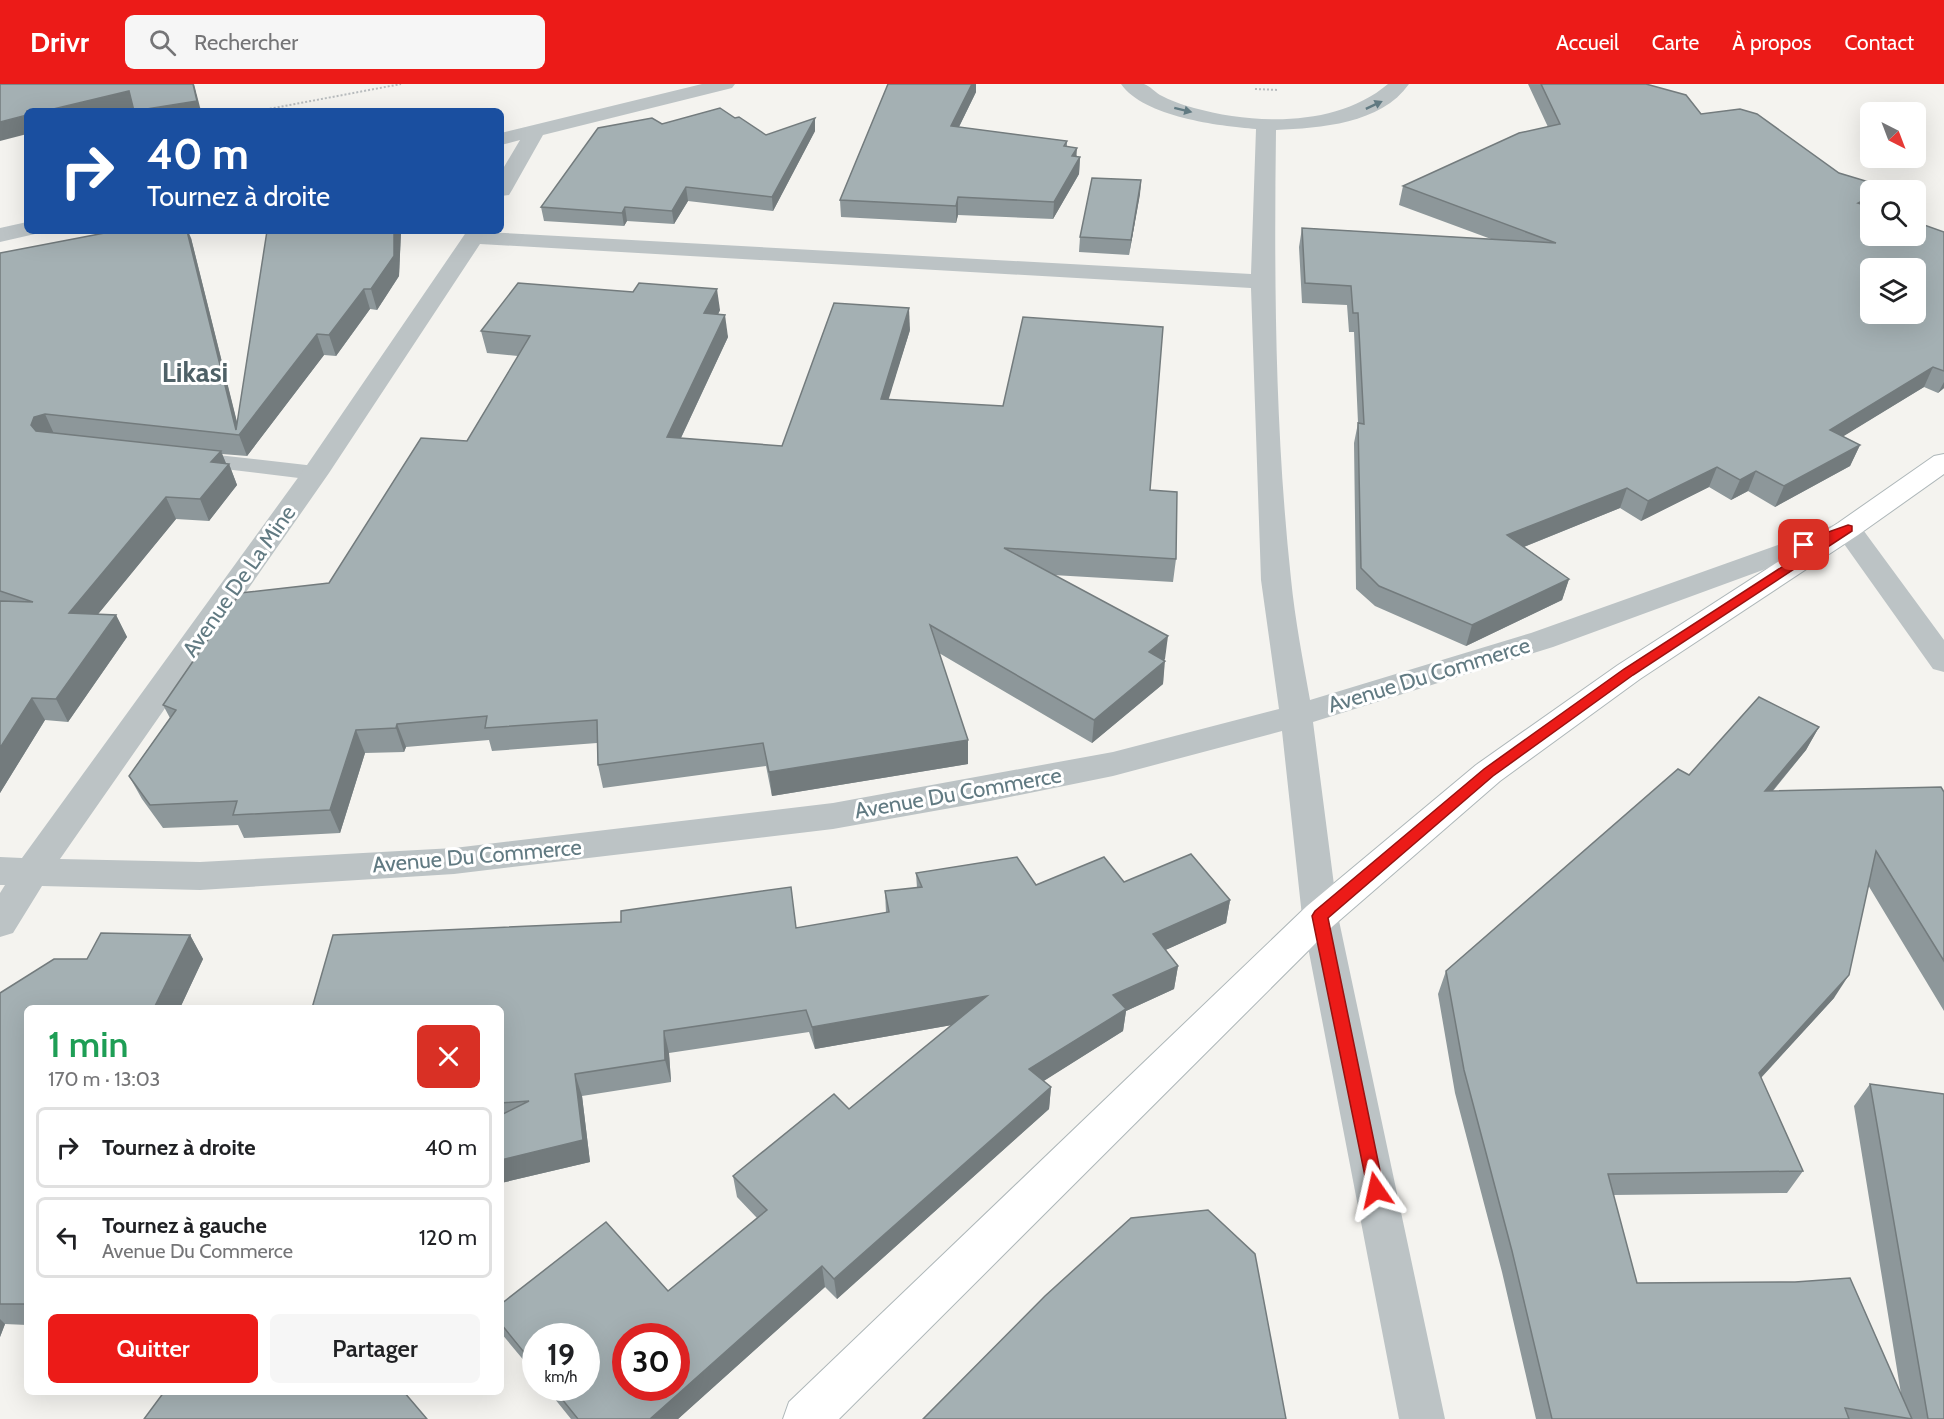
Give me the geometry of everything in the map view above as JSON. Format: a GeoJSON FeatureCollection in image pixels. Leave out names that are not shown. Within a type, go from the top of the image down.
{"type":"FeatureCollection","features":[{"type":"Feature","properties":{"kind":"main road"},"geometry":{"type":"LineString","coordinates":[[806,1419],[1320,916],[1488,773],[1629,672],[1848,529],[1944,462]]}},
{"type":"Feature","properties":{"kind":"street"},"geometry":{"type":"LineString","coordinates":[[504,138],[534,133],[725,84]]}},
{"type":"Feature","properties":{"kind":"street"},"geometry":{"type":"LineString","coordinates":[[1131,84],[1140,92],[1173,108],[1217,119],[1266,124],[1313,122],[1353,114],[1383,101],[1399,84]]}},
{"type":"Feature","properties":{"kind":"street"},"geometry":{"type":"LineString","coordinates":[[1266,124],[1262,282],[1267,427],[1276,580],[1296,716],[1320,916],[1422,1419]]}},
{"type":"Feature","properties":{"kind":"street"},"geometry":{"type":"LineString","coordinates":[[504,185],[534,133]]}},
{"type":"Feature","properties":{"kind":"street"},"geometry":{"type":"LineString","coordinates":[[0,235],[24,230]]}},
{"type":"Feature","properties":{"kind":"street"},"geometry":{"type":"LineString","coordinates":[[476,234],[1262,282]]}},
{"type":"Feature","properties":{"kind":"street","name":"Avenue De La Mine"},"geometry":{"type":"LineString","coordinates":[[0,923],[17,871],[315,473],[476,234]]}},
{"type":"Feature","properties":{"kind":"street"},"geometry":{"type":"LineString","coordinates":[[1848,529],[1944,662]]}},
{"type":"Feature","properties":{"kind":"street","name":"Avenue Du Commerce"},"geometry":{"type":"LineString","coordinates":[[17,871],[200,876],[454,861],[833,816],[990,789],[1113,764],[1296,716],[1542,639],[1848,529]]}},
{"type":"Feature","properties":{"kind":"lane"},"geometry":{"type":"LineString","coordinates":[[174,458],[315,473]]}},
{"type":"Feature","properties":{"kind":"path"},"geometry":{"type":"LineString","coordinates":[[274,108],[401,84]]}},
{"type":"Feature","properties":{"kind":"path"},"geometry":{"type":"LineString","coordinates":[[1245,88],[1279,90]]}},
{"type":"Feature","properties":{"kind":"building"},"geometry":{"type":"Polygon","coordinates":[[[0,84],[193,84],[197,101],[153,108],[133,108],[129,91],[58,108],[24,108],[24,116],[0,122],[0,84]]]}},
{"type":"Feature","properties":{"kind":"building"},"geometry":{"type":"Polygon","coordinates":[[[888,84],[972,84],[951,126],[1067,141],[1064,146],[1077,148],[1072,156],[1080,157],[1054,202],[958,197],[956,206],[840,200],[888,84]]]}},
{"type":"Feature","properties":{"kind":"building"},"geometry":{"type":"Polygon","coordinates":[[[1541,84],[1646,84],[1686,95],[1701,114],[1740,109],[1757,114],[1839,173],[1862,180],[1860,180],[1860,202],[1858,203],[1860,204],[1860,246],[1926,246],[1926,226],[1944,232],[1944,371],[1933,367],[1830,430],[1860,445],[1784,486],[1756,471],[1740,480],[1717,467],[1648,501],[1627,488],[1507,535],[1569,579],[1472,625],[1379,586],[1361,568],[1358,423],[1364,424],[1358,313],[1353,313],[1351,286],[1305,283],[1302,228],[1556,243],[1403,186],[1519,133],[1560,124],[1541,84]]]}},
{"type":"Feature","properties":{"kind":"building"},"geometry":{"type":"Polygon","coordinates":[[[720,108],[735,118],[739,117],[766,135],[815,118],[772,197],[686,187],[672,211],[625,207],[622,213],[541,207],[598,128],[652,118],[662,124],[720,108]]]}},
{"type":"Feature","properties":{"kind":"building"},"geometry":{"type":"Polygon","coordinates":[[[1092,178],[1141,180],[1131,240],[1080,237],[1092,178]]]}},
{"type":"Feature","properties":{"kind":"building"},"geometry":{"type":"Polygon","coordinates":[[[99,234],[188,234],[236,430],[267,234],[394,234],[394,256],[371,289],[364,289],[329,335],[317,334],[239,435],[45,414],[34,417],[31,425],[36,431],[221,451],[211,462],[229,464],[200,499],[166,497],[69,613],[116,615],[56,699],[32,698],[0,748],[0,601],[33,602],[0,591],[0,253],[99,234]]]}},
{"type":"Feature","properties":{"kind":"building"},"geometry":{"type":"Polygon","coordinates":[[[518,283],[633,292],[639,283],[717,289],[704,313],[725,315],[667,437],[782,446],[834,303],[909,308],[881,399],[1003,406],[1023,317],[1163,327],[1150,490],[1177,492],[1176,559],[1004,548],[1168,636],[1149,652],[1165,661],[1094,720],[930,625],[968,740],[769,772],[763,743],[598,765],[597,720],[485,728],[487,716],[397,724],[396,728],[356,730],[330,810],[233,815],[237,801],[150,805],[129,776],[176,710],[163,705],[240,593],[329,583],[421,438],[467,441],[530,336],[481,331],[518,283]]]}},
{"type":"Feature","properties":{"kind":"building"},"geometry":{"type":"Polygon","coordinates":[[[1759,697],[1819,727],[1765,791],[1941,787],[1944,792],[1944,961],[1876,851],[1849,975],[1759,1073],[1803,1171],[1608,1174],[1637,1283],[1795,1282],[1850,1278],[1912,1419],[1845,1408],[1849,1419],[1552,1419],[1512,1251],[1464,1070],[1446,971],[1678,769],[1689,775],[1759,697]]]}},
{"type":"Feature","properties":{"kind":"building"},"geometry":{"type":"Polygon","coordinates":[[[1191,854],[1230,900],[1153,934],[1178,966],[1113,995],[1126,1009],[1029,1069],[1051,1087],[834,1279],[822,1266],[690,1383],[690,1323],[612,1323],[612,1401],[670,1401],[650,1419],[578,1419],[563,1401],[600,1401],[600,1323],[522,1323],[522,1350],[504,1328],[504,1302],[606,1222],[668,1291],[767,1210],[733,1176],[834,1094],[849,1109],[987,996],[812,1027],[806,1010],[664,1031],[665,1060],[575,1074],[583,1140],[504,1159],[504,1114],[529,1101],[504,1103],[504,1005],[313,1005],[333,935],[621,922],[621,911],[791,887],[796,928],[889,912],[885,891],[922,887],[916,873],[1017,857],[1036,885],[1104,857],[1124,882],[1191,854]]]}},
{"type":"Feature","properties":{"kind":"building"},"geometry":{"type":"Polygon","coordinates":[[[101,933],[190,935],[155,1005],[24,1005],[24,1304],[0,1304],[0,993],[54,959],[87,959],[101,933]]]}},
{"type":"Feature","properties":{"kind":"building"},"geometry":{"type":"Polygon","coordinates":[[[1870,1084],[1944,1094],[1944,1419],[1928,1419],[1870,1084]]]}},
{"type":"Feature","properties":{"kind":"building"},"geometry":{"type":"Polygon","coordinates":[[[1208,1210],[1255,1254],[1286,1419],[923,1419],[1045,1296],[1131,1218],[1208,1210]]]}},
{"type":"Feature","properties":{"kind":"building"},"geometry":{"type":"Polygon","coordinates":[[[162,1395],[407,1395],[427,1419],[144,1419],[162,1395]]]}},
{"type":"Feature","properties":{"kind":"district","name":"Likasi"},"geometry":{"type":"Point","coordinates":[195,372]}},
{"type":"Feature","properties":{"kind":"route"},"geometry":{"type":"LineString","coordinates":[[1376,1190],[1320,916],[1488,773],[1629,672],[1848,529],[1804,545]]}}]}
